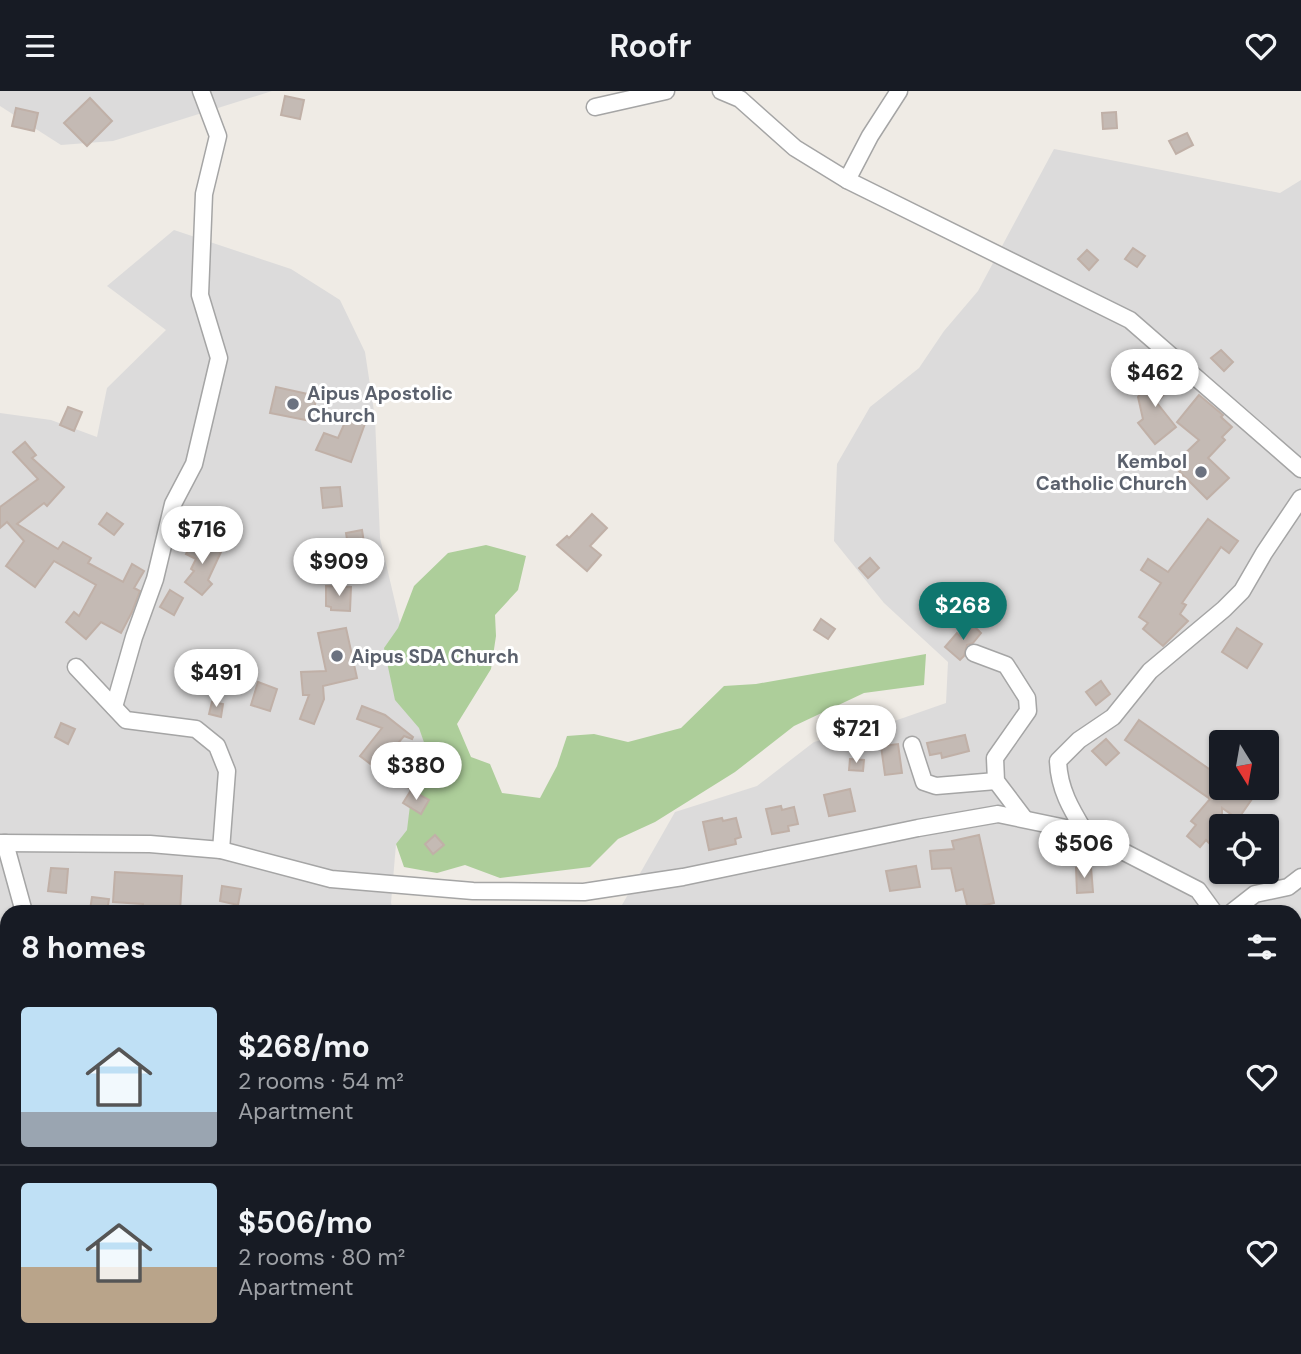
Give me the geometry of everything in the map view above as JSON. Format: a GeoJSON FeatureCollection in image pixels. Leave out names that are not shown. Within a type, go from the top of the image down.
{"type":"FeatureCollection","features":[{"type":"Feature","properties":{"kind":"street"},"geometry":{"type":"LineString","coordinates":[[114,707],[134,637],[155,579],[173,504],[194,464],[219,358],[201,295],[204,194],[218,137],[201,91]]}},
{"type":"Feature","properties":{"kind":"street"},"geometry":{"type":"LineString","coordinates":[[595,107],[666,91]]}},
{"type":"Feature","properties":{"kind":"street"},"geometry":{"type":"LineString","coordinates":[[721,91],[740,99],[795,148],[847,180],[1130,320],[1301,469]]}},
{"type":"Feature","properties":{"kind":"street"},"geometry":{"type":"LineString","coordinates":[[847,180],[870,136],[899,91]]}},
{"type":"Feature","properties":{"kind":"street"},"geometry":{"type":"LineString","coordinates":[[1085,832],[1067,801],[1059,780],[1058,761],[1079,740],[1114,717],[1150,671],[1242,591],[1301,498]]}},
{"type":"Feature","properties":{"kind":"street"},"geometry":{"type":"LineString","coordinates":[[974,653],[1006,665],[1027,698],[1028,711],[995,758],[996,781],[1024,818]]}},
{"type":"Feature","properties":{"kind":"street"},"geometry":{"type":"LineString","coordinates":[[76,667],[126,720],[196,729],[217,746],[227,771],[221,850]]}},
{"type":"Feature","properties":{"kind":"street"},"geometry":{"type":"LineString","coordinates":[[912,745],[925,782],[936,786],[996,781]]}},
{"type":"Feature","properties":{"kind":"street"},"geometry":{"type":"LineString","coordinates":[[22,905],[3,843],[150,843],[221,850],[331,879],[473,891],[584,892],[683,877],[998,814],[1085,832],[1198,890],[1209,905]]}},
{"type":"Feature","properties":{"kind":"street"},"geometry":{"type":"LineString","coordinates":[[1241,905],[1255,894],[1288,887],[1301,877]]}},
{"type":"Feature","properties":{"kind":"shaded area"},"geometry":{"type":"Polygon","coordinates":[[[0,91],[272,91],[113,141],[61,145],[0,106],[0,91]]]}},
{"type":"Feature","properties":{"kind":"shaded area"},"geometry":{"type":"Polygon","coordinates":[[[1054,149],[1280,193],[1301,180],[1301,905],[622,905],[675,812],[757,786],[814,742],[883,725],[946,703],[948,662],[884,603],[834,541],[837,464],[870,407],[919,368],[944,331],[978,291],[1054,149]]]}},
{"type":"Feature","properties":{"kind":"shaded area"},"geometry":{"type":"Polygon","coordinates":[[[174,230],[291,269],[340,300],[365,352],[375,418],[380,538],[403,636],[429,726],[446,813],[396,844],[392,905],[0,905],[0,413],[51,420],[97,437],[107,388],[166,330],[107,286],[174,230]]]}},
{"type":"Feature","properties":{"kind":"green space"},"geometry":{"type":"Polygon","coordinates":[[[486,545],[526,556],[518,590],[495,615],[496,636],[491,669],[457,724],[471,757],[490,764],[502,793],[540,798],[557,766],[567,736],[594,734],[628,742],[681,728],[724,686],[756,684],[926,654],[924,685],[864,693],[794,726],[735,772],[655,822],[618,839],[590,867],[500,878],[465,865],[437,873],[404,867],[396,844],[407,830],[411,797],[433,768],[419,728],[395,700],[384,648],[398,628],[414,586],[448,553],[486,545]]]}},
{"type":"Feature","properties":{"kind":"building"},"geometry":{"type":"Polygon","coordinates":[[[285,96],[304,100],[300,119],[281,115],[285,96]]]}},
{"type":"Feature","properties":{"kind":"building"},"geometry":{"type":"Polygon","coordinates":[[[90,98],[112,121],[87,146],[64,123],[90,98]]]}},
{"type":"Feature","properties":{"kind":"building"},"geometry":{"type":"Polygon","coordinates":[[[16,108],[38,113],[34,131],[12,126],[16,108]]]}},
{"type":"Feature","properties":{"kind":"building"},"geometry":{"type":"Polygon","coordinates":[[[1116,112],[1117,128],[1103,129],[1102,113],[1116,112]]]}},
{"type":"Feature","properties":{"kind":"building"},"geometry":{"type":"Polygon","coordinates":[[[1187,133],[1193,145],[1176,154],[1169,141],[1187,133]]]}},
{"type":"Feature","properties":{"kind":"building"},"geometry":{"type":"Polygon","coordinates":[[[1133,248],[1145,256],[1137,267],[1125,259],[1133,248]]]}},
{"type":"Feature","properties":{"kind":"building"},"geometry":{"type":"Polygon","coordinates":[[[1087,250],[1098,260],[1089,270],[1078,259],[1087,250]]]}},
{"type":"Feature","properties":{"kind":"building"},"geometry":{"type":"Polygon","coordinates":[[[1221,350],[1233,362],[1224,371],[1211,358],[1221,350]]]}},
{"type":"Feature","properties":{"kind":"building"},"geometry":{"type":"Polygon","coordinates":[[[1158,371],[1173,383],[1157,403],[1176,427],[1155,444],[1138,423],[1143,419],[1138,397],[1158,371]]]}},
{"type":"Feature","properties":{"kind":"building","name":"Aipus Apostolic Church"},"geometry":{"type":"Polygon","coordinates":[[[276,387],[317,396],[311,421],[270,413],[276,387]]]}},
{"type":"Feature","properties":{"kind":"building"},"geometry":{"type":"Polygon","coordinates":[[[1199,395],[1223,415],[1221,417],[1232,427],[1222,437],[1225,440],[1208,458],[1229,478],[1207,499],[1173,465],[1199,440],[1177,422],[1199,395]]]}},
{"type":"Feature","properties":{"kind":"building"},"geometry":{"type":"Polygon","coordinates":[[[68,407],[82,412],[74,431],[60,425],[68,407]]]}},
{"type":"Feature","properties":{"kind":"building"},"geometry":{"type":"Polygon","coordinates":[[[350,411],[367,418],[351,462],[316,450],[324,433],[338,438],[350,411]]]}},
{"type":"Feature","properties":{"kind":"building"},"geometry":{"type":"Polygon","coordinates":[[[25,442],[36,455],[32,458],[64,487],[47,506],[44,503],[17,524],[58,549],[63,542],[91,558],[88,563],[123,582],[132,564],[144,571],[134,588],[140,591],[121,633],[101,622],[86,639],[66,622],[74,612],[79,616],[96,585],[54,561],[35,587],[6,566],[24,541],[7,522],[0,528],[0,507],[38,479],[13,452],[25,442]]]}},
{"type":"Feature","properties":{"kind":"building"},"geometry":{"type":"Polygon","coordinates":[[[340,487],[342,506],[323,508],[321,488],[340,487]]]}},
{"type":"Feature","properties":{"kind":"building"},"geometry":{"type":"Polygon","coordinates":[[[107,513],[123,524],[114,535],[99,524],[107,513]]]}},
{"type":"Feature","properties":{"kind":"building"},"geometry":{"type":"Polygon","coordinates":[[[592,514],[607,528],[590,546],[601,555],[587,571],[557,545],[567,536],[569,538],[592,514]]]}},
{"type":"Feature","properties":{"kind":"building"},"geometry":{"type":"Polygon","coordinates":[[[1208,519],[1238,541],[1229,553],[1221,547],[1182,603],[1186,605],[1180,614],[1188,621],[1163,646],[1143,629],[1148,623],[1139,617],[1161,583],[1141,570],[1148,559],[1168,572],[1208,519]]]}},
{"type":"Feature","properties":{"kind":"building"},"geometry":{"type":"Polygon","coordinates":[[[362,530],[365,549],[349,552],[346,533],[362,530]]]}},
{"type":"Feature","properties":{"kind":"building"},"geometry":{"type":"Polygon","coordinates":[[[193,540],[221,552],[208,580],[212,584],[202,595],[185,582],[194,571],[191,569],[196,559],[186,554],[193,540]]]}},
{"type":"Feature","properties":{"kind":"building"},"geometry":{"type":"Polygon","coordinates":[[[870,558],[879,568],[868,578],[859,568],[870,558]]]}},
{"type":"Feature","properties":{"kind":"building"},"geometry":{"type":"Polygon","coordinates":[[[326,586],[351,587],[350,611],[331,610],[331,607],[326,606],[326,586]]]}},
{"type":"Feature","properties":{"kind":"building"},"geometry":{"type":"Polygon","coordinates":[[[170,590],[183,598],[174,615],[160,607],[170,590]]]}},
{"type":"Feature","properties":{"kind":"building"},"geometry":{"type":"Polygon","coordinates":[[[821,619],[835,629],[828,639],[814,630],[821,619]]]}},
{"type":"Feature","properties":{"kind":"building"},"geometry":{"type":"Polygon","coordinates":[[[973,625],[981,633],[973,643],[967,645],[960,660],[945,647],[957,633],[962,638],[973,625]]]}},
{"type":"Feature","properties":{"kind":"building","name":"Aipus SDA Church"},"geometry":{"type":"Polygon","coordinates":[[[346,628],[357,678],[323,686],[324,699],[314,724],[300,719],[309,695],[303,695],[301,672],[326,671],[318,633],[346,628]]]}},
{"type":"Feature","properties":{"kind":"building"},"geometry":{"type":"Polygon","coordinates":[[[1237,628],[1262,644],[1247,668],[1222,652],[1237,628]]]}},
{"type":"Feature","properties":{"kind":"building"},"geometry":{"type":"Polygon","coordinates":[[[1101,681],[1110,694],[1096,705],[1086,692],[1101,681]]]}},
{"type":"Feature","properties":{"kind":"building"},"geometry":{"type":"Polygon","coordinates":[[[258,682],[277,689],[270,711],[251,705],[258,682]]]}},
{"type":"Feature","properties":{"kind":"building"},"geometry":{"type":"Polygon","coordinates":[[[212,702],[223,704],[221,717],[209,714],[212,702]]]}},
{"type":"Feature","properties":{"kind":"building"},"geometry":{"type":"Polygon","coordinates":[[[362,706],[385,715],[413,737],[404,736],[398,743],[427,766],[409,788],[380,765],[377,769],[360,756],[382,728],[357,719],[362,706]]]}},
{"type":"Feature","properties":{"kind":"building"},"geometry":{"type":"Polygon","coordinates":[[[1139,720],[1209,769],[1209,798],[1125,740],[1139,720]]]}},
{"type":"Feature","properties":{"kind":"building"},"geometry":{"type":"Polygon","coordinates":[[[61,723],[75,729],[68,744],[55,737],[61,723]]]}},
{"type":"Feature","properties":{"kind":"building"},"geometry":{"type":"Polygon","coordinates":[[[965,735],[969,751],[942,758],[941,753],[930,755],[927,743],[965,735]]]}},
{"type":"Feature","properties":{"kind":"building"},"geometry":{"type":"Polygon","coordinates":[[[1106,739],[1119,753],[1106,765],[1092,751],[1106,739]]]}},
{"type":"Feature","properties":{"kind":"building"},"geometry":{"type":"Polygon","coordinates":[[[898,744],[902,773],[885,775],[881,746],[898,744]]]}},
{"type":"Feature","properties":{"kind":"building"},"geometry":{"type":"Polygon","coordinates":[[[850,759],[864,760],[863,771],[849,770],[850,759]]]}},
{"type":"Feature","properties":{"kind":"building"},"geometry":{"type":"Polygon","coordinates":[[[850,789],[855,811],[829,816],[824,795],[850,789]]]}},
{"type":"Feature","properties":{"kind":"building"},"geometry":{"type":"Polygon","coordinates":[[[411,790],[429,800],[421,814],[403,803],[411,790]]]}},
{"type":"Feature","properties":{"kind":"building"},"geometry":{"type":"Polygon","coordinates":[[[1209,800],[1251,800],[1242,814],[1231,814],[1222,808],[1222,814],[1209,814],[1209,843],[1206,840],[1200,847],[1187,836],[1196,825],[1191,821],[1209,800]]]}},
{"type":"Feature","properties":{"kind":"building"},"geometry":{"type":"Polygon","coordinates":[[[781,806],[782,810],[794,807],[798,824],[788,826],[789,831],[772,834],[766,809],[781,806]]]}},
{"type":"Feature","properties":{"kind":"building"},"geometry":{"type":"Polygon","coordinates":[[[722,818],[723,821],[736,818],[741,837],[735,839],[736,844],[709,850],[703,822],[722,818]]]}},
{"type":"Feature","properties":{"kind":"building"},"geometry":{"type":"Polygon","coordinates":[[[435,835],[444,845],[433,854],[425,844],[435,835]]]}},
{"type":"Feature","properties":{"kind":"building"},"geometry":{"type":"Polygon","coordinates":[[[979,835],[994,903],[967,905],[963,889],[956,891],[951,868],[932,869],[930,851],[954,849],[952,841],[979,835]]]}},
{"type":"Feature","properties":{"kind":"building"},"geometry":{"type":"Polygon","coordinates":[[[916,866],[920,887],[890,891],[886,871],[916,866]]]}},
{"type":"Feature","properties":{"kind":"building"},"geometry":{"type":"Polygon","coordinates":[[[1091,867],[1093,892],[1077,893],[1076,868],[1091,867]]]}},
{"type":"Feature","properties":{"kind":"building"},"geometry":{"type":"Polygon","coordinates":[[[51,868],[68,869],[66,893],[48,891],[51,868]]]}},
{"type":"Feature","properties":{"kind":"building"},"geometry":{"type":"Polygon","coordinates":[[[115,872],[182,876],[180,905],[113,902],[115,872]]]}},
{"type":"Feature","properties":{"kind":"building"},"geometry":{"type":"Polygon","coordinates":[[[222,886],[241,889],[238,905],[220,901],[222,886]]]}},
{"type":"Feature","properties":{"kind":"building"},"geometry":{"type":"Polygon","coordinates":[[[92,897],[109,899],[108,905],[91,905],[92,897]]]}},
{"type":"Feature","properties":{"kind":"place","name":"Aipus Apostolic Church"},"geometry":{"type":"Point","coordinates":[293,404]}},
{"type":"Feature","properties":{"kind":"place","name":"Kembol Catholic Church"},"geometry":{"type":"Point","coordinates":[1201,472]}},
{"type":"Feature","properties":{"kind":"place","name":"Aipus SDA Church"},"geometry":{"type":"Point","coordinates":[337,656]}}]}
